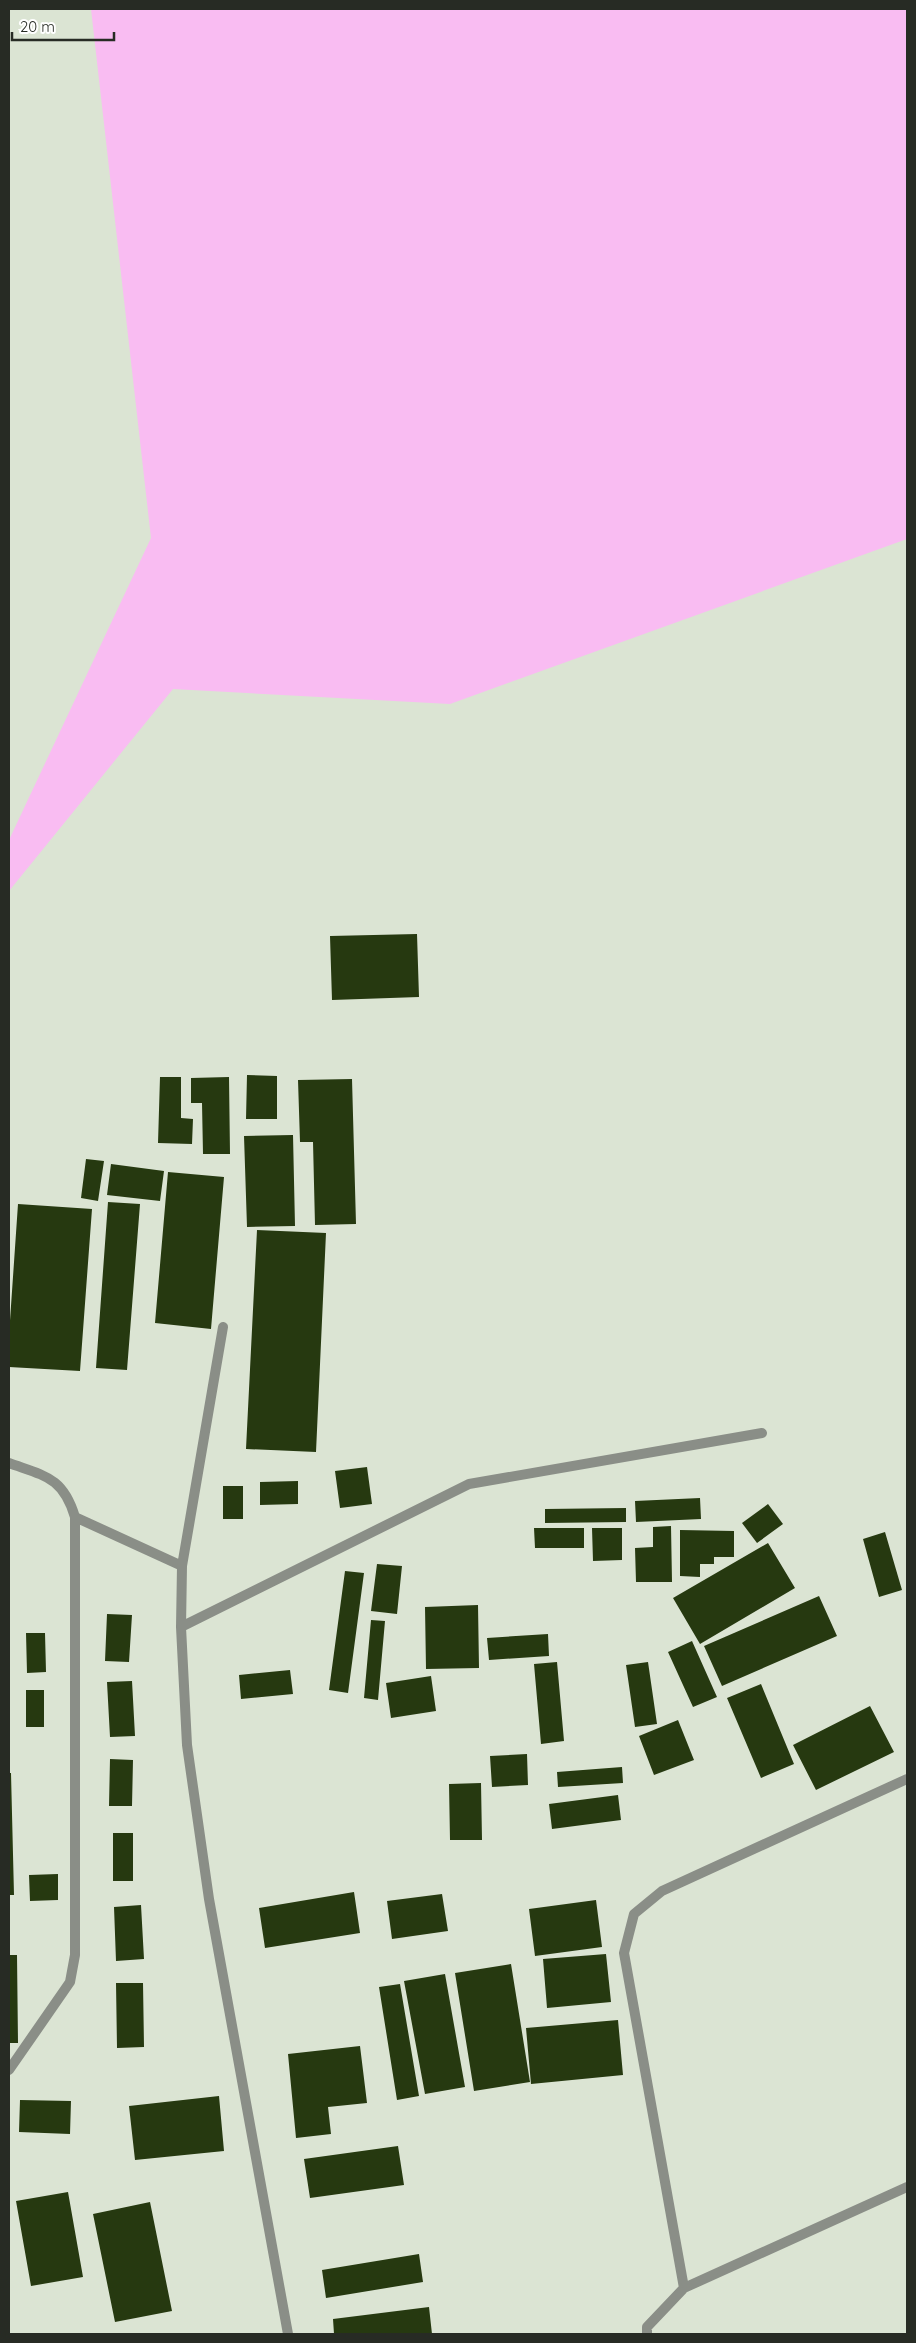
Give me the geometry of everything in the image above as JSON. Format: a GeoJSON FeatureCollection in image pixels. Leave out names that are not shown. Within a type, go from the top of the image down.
{"type":"FeatureCollection","features":[{"type":"Feature","properties":{"kind":"street"},"geometry":{"type":"LineString","coordinates":[[223,1328],[182,1566],[181,1627],[187,1745],[209,1899],[288,2334]]}},
{"type":"Feature","properties":{"kind":"street"},"geometry":{"type":"LineString","coordinates":[[181,1627],[469,1484],[762,1433]]}},
{"type":"Feature","properties":{"kind":"street"},"geometry":{"type":"LineString","coordinates":[[9,1463],[51,1478],[69,1498],[75,1517],[75,1955],[70,1982],[9,2070]]}},
{"type":"Feature","properties":{"kind":"street"},"geometry":{"type":"LineString","coordinates":[[75,1517],[182,1566]]}},
{"type":"Feature","properties":{"kind":"street"},"geometry":{"type":"LineString","coordinates":[[684,2288],[624,1952],[634,1914],[662,1891],[907,1779]]}},
{"type":"Feature","properties":{"kind":"street"},"geometry":{"type":"LineString","coordinates":[[647,2334],[647,2327],[684,2288],[907,2187]]}},
{"type":"Feature","properties":{"kind":"shaded area"},"geometry":{"type":"Polygon","coordinates":[[[91,9],[907,9],[907,539],[450,704],[173,689],[9,891],[9,840],[151,538],[91,9]]]}},
{"type":"Feature","properties":{"kind":"building"},"geometry":{"type":"Polygon","coordinates":[[[417,934],[419,997],[332,1000],[330,936],[417,934]]]}},
{"type":"Feature","properties":{"kind":"building"},"geometry":{"type":"Polygon","coordinates":[[[247,1075],[277,1076],[277,1119],[246,1119],[247,1075]]]}},
{"type":"Feature","properties":{"kind":"building"},"geometry":{"type":"Polygon","coordinates":[[[160,1077],[181,1077],[181,1118],[193,1119],[192,1144],[158,1143],[160,1077]]]}},
{"type":"Feature","properties":{"kind":"building"},"geometry":{"type":"Polygon","coordinates":[[[229,1077],[230,1154],[203,1154],[202,1103],[191,1103],[191,1078],[229,1077]]]}},
{"type":"Feature","properties":{"kind":"building"},"geometry":{"type":"Polygon","coordinates":[[[352,1079],[356,1224],[315,1225],[313,1142],[300,1142],[298,1080],[352,1079]]]}},
{"type":"Feature","properties":{"kind":"building"},"geometry":{"type":"Polygon","coordinates":[[[293,1135],[295,1226],[247,1227],[244,1136],[293,1135]]]}},
{"type":"Feature","properties":{"kind":"building"},"geometry":{"type":"Polygon","coordinates":[[[86,1159],[104,1161],[98,1201],[81,1198],[86,1159]]]}},
{"type":"Feature","properties":{"kind":"building"},"geometry":{"type":"Polygon","coordinates":[[[111,1164],[164,1171],[160,1201],[107,1195],[111,1164]]]}},
{"type":"Feature","properties":{"kind":"building"},"geometry":{"type":"Polygon","coordinates":[[[168,1172],[224,1177],[211,1329],[155,1323],[168,1172]]]}},
{"type":"Feature","properties":{"kind":"building"},"geometry":{"type":"Polygon","coordinates":[[[108,1202],[140,1204],[127,1370],[96,1368],[108,1202]]]}},
{"type":"Feature","properties":{"kind":"building"},"geometry":{"type":"Polygon","coordinates":[[[18,1204],[92,1209],[80,1371],[9,1367],[9,1335],[18,1204]]]}},
{"type":"Feature","properties":{"kind":"building"},"geometry":{"type":"Polygon","coordinates":[[[257,1230],[326,1233],[316,1452],[246,1449],[257,1230]]]}},
{"type":"Feature","properties":{"kind":"building"},"geometry":{"type":"Polygon","coordinates":[[[367,1467],[372,1504],[340,1508],[335,1471],[367,1467]]]}},
{"type":"Feature","properties":{"kind":"building"},"geometry":{"type":"Polygon","coordinates":[[[298,1481],[298,1504],[260,1505],[260,1482],[298,1481]]]}},
{"type":"Feature","properties":{"kind":"building"},"geometry":{"type":"Polygon","coordinates":[[[223,1486],[243,1486],[243,1519],[223,1519],[223,1486]]]}},
{"type":"Feature","properties":{"kind":"building"},"geometry":{"type":"Polygon","coordinates":[[[700,1498],[701,1519],[636,1522],[635,1501],[700,1498]]]}},
{"type":"Feature","properties":{"kind":"building"},"geometry":{"type":"Polygon","coordinates":[[[768,1504],[783,1524],[757,1543],[742,1523],[768,1504]]]}},
{"type":"Feature","properties":{"kind":"building"},"geometry":{"type":"Polygon","coordinates":[[[626,1508],[626,1522],[545,1523],[545,1509],[626,1508]]]}},
{"type":"Feature","properties":{"kind":"building"},"geometry":{"type":"Polygon","coordinates":[[[671,1526],[672,1582],[636,1582],[635,1548],[653,1547],[653,1527],[671,1526]]]}},
{"type":"Feature","properties":{"kind":"building"},"geometry":{"type":"Polygon","coordinates":[[[534,1528],[584,1528],[584,1548],[535,1548],[534,1528]]]}},
{"type":"Feature","properties":{"kind":"building"},"geometry":{"type":"Polygon","coordinates":[[[592,1528],[622,1528],[622,1560],[593,1561],[592,1528]]]}},
{"type":"Feature","properties":{"kind":"building"},"geometry":{"type":"Polygon","coordinates":[[[680,1530],[734,1531],[734,1557],[714,1557],[714,1564],[700,1564],[700,1577],[680,1576],[680,1530]]]}},
{"type":"Feature","properties":{"kind":"building"},"geometry":{"type":"Polygon","coordinates":[[[885,1532],[902,1590],[879,1597],[863,1539],[885,1532]]]}},
{"type":"Feature","properties":{"kind":"building"},"geometry":{"type":"Polygon","coordinates":[[[768,1543],[795,1588],[700,1644],[673,1598],[768,1543]]]}},
{"type":"Feature","properties":{"kind":"building"},"geometry":{"type":"Polygon","coordinates":[[[377,1564],[402,1566],[397,1614],[371,1611],[377,1564]]]}},
{"type":"Feature","properties":{"kind":"building"},"geometry":{"type":"Polygon","coordinates":[[[345,1571],[364,1573],[348,1693],[329,1690],[345,1571]]]}},
{"type":"Feature","properties":{"kind":"building"},"geometry":{"type":"Polygon","coordinates":[[[819,1596],[837,1636],[722,1686],[704,1646],[819,1596]]]}},
{"type":"Feature","properties":{"kind":"building"},"geometry":{"type":"Polygon","coordinates":[[[478,1605],[479,1668],[426,1669],[425,1607],[478,1605]]]}},
{"type":"Feature","properties":{"kind":"building"},"geometry":{"type":"Polygon","coordinates":[[[107,1614],[132,1615],[129,1662],[105,1661],[107,1614]]]}},
{"type":"Feature","properties":{"kind":"building"},"geometry":{"type":"Polygon","coordinates":[[[371,1620],[385,1621],[378,1700],[364,1698],[371,1620]]]}},
{"type":"Feature","properties":{"kind":"building"},"geometry":{"type":"Polygon","coordinates":[[[26,1633],[45,1633],[46,1672],[27,1673],[26,1633]]]}},
{"type":"Feature","properties":{"kind":"building"},"geometry":{"type":"Polygon","coordinates":[[[548,1634],[549,1656],[489,1660],[487,1638],[548,1634]]]}},
{"type":"Feature","properties":{"kind":"building"},"geometry":{"type":"Polygon","coordinates":[[[692,1641],[717,1697],[693,1707],[668,1652],[692,1641]]]}},
{"type":"Feature","properties":{"kind":"building"},"geometry":{"type":"Polygon","coordinates":[[[557,1662],[564,1741],[541,1744],[534,1664],[557,1662]]]}},
{"type":"Feature","properties":{"kind":"building"},"geometry":{"type":"Polygon","coordinates":[[[648,1662],[657,1724],[635,1727],[626,1665],[648,1662]]]}},
{"type":"Feature","properties":{"kind":"building"},"geometry":{"type":"Polygon","coordinates":[[[290,1670],[293,1694],[241,1699],[239,1675],[290,1670]]]}},
{"type":"Feature","properties":{"kind":"building"},"geometry":{"type":"Polygon","coordinates":[[[431,1676],[436,1711],[391,1718],[386,1683],[431,1676]]]}},
{"type":"Feature","properties":{"kind":"building"},"geometry":{"type":"Polygon","coordinates":[[[132,1681],[135,1736],[110,1737],[107,1682],[132,1681]]]}},
{"type":"Feature","properties":{"kind":"building"},"geometry":{"type":"Polygon","coordinates":[[[761,1684],[794,1764],[761,1778],[727,1698],[761,1684]]]}},
{"type":"Feature","properties":{"kind":"building"},"geometry":{"type":"Polygon","coordinates":[[[26,1690],[44,1690],[44,1727],[26,1727],[26,1690]]]}},
{"type":"Feature","properties":{"kind":"building"},"geometry":{"type":"Polygon","coordinates":[[[870,1706],[894,1752],[816,1790],[793,1745],[870,1706]]]}},
{"type":"Feature","properties":{"kind":"building"},"geometry":{"type":"Polygon","coordinates":[[[678,1720],[694,1760],[654,1775],[639,1736],[678,1720]]]}},
{"type":"Feature","properties":{"kind":"building"},"geometry":{"type":"Polygon","coordinates":[[[527,1754],[528,1785],[492,1787],[490,1756],[527,1754]]]}},
{"type":"Feature","properties":{"kind":"building"},"geometry":{"type":"Polygon","coordinates":[[[110,1759],[133,1760],[132,1806],[109,1806],[110,1759]]]}},
{"type":"Feature","properties":{"kind":"building"},"geometry":{"type":"Polygon","coordinates":[[[622,1767],[623,1783],[558,1787],[557,1772],[622,1767]]]}},
{"type":"Feature","properties":{"kind":"building"},"geometry":{"type":"Polygon","coordinates":[[[9,1773],[11,1773],[14,1895],[9,1895],[9,1773]]]}},
{"type":"Feature","properties":{"kind":"building"},"geometry":{"type":"Polygon","coordinates":[[[481,1783],[482,1840],[450,1840],[449,1784],[481,1783]]]}},
{"type":"Feature","properties":{"kind":"building"},"geometry":{"type":"Polygon","coordinates":[[[618,1795],[621,1820],[552,1829],[549,1804],[618,1795]]]}},
{"type":"Feature","properties":{"kind":"building"},"geometry":{"type":"Polygon","coordinates":[[[113,1833],[133,1833],[133,1881],[113,1881],[113,1833]]]}},
{"type":"Feature","properties":{"kind":"building"},"geometry":{"type":"Polygon","coordinates":[[[58,1874],[58,1900],[30,1901],[29,1875],[58,1874]]]}},
{"type":"Feature","properties":{"kind":"building"},"geometry":{"type":"Polygon","coordinates":[[[354,1892],[360,1933],[265,1948],[259,1908],[354,1892]]]}},
{"type":"Feature","properties":{"kind":"building"},"geometry":{"type":"Polygon","coordinates":[[[442,1894],[448,1931],[392,1939],[387,1901],[442,1894]]]}},
{"type":"Feature","properties":{"kind":"building"},"geometry":{"type":"Polygon","coordinates":[[[596,1900],[602,1947],[535,1956],[529,1909],[596,1900]]]}},
{"type":"Feature","properties":{"kind":"building"},"geometry":{"type":"Polygon","coordinates":[[[141,1905],[144,1959],[116,1961],[114,1907],[141,1905]]]}},
{"type":"Feature","properties":{"kind":"building"},"geometry":{"type":"Polygon","coordinates":[[[606,1954],[611,2002],[547,2008],[543,1959],[606,1954]]]}},
{"type":"Feature","properties":{"kind":"building"},"geometry":{"type":"Polygon","coordinates":[[[9,1955],[17,1955],[18,2043],[9,2043],[9,1955]]]}},
{"type":"Feature","properties":{"kind":"building"},"geometry":{"type":"Polygon","coordinates":[[[511,1964],[530,2082],[474,2091],[455,1973],[511,1964]]]}},
{"type":"Feature","properties":{"kind":"building"},"geometry":{"type":"Polygon","coordinates":[[[445,1974],[465,2087],[425,2094],[404,1981],[445,1974]]]}},
{"type":"Feature","properties":{"kind":"building"},"geometry":{"type":"Polygon","coordinates":[[[116,1983],[143,1983],[144,2047],[117,2048],[116,1983]]]}},
{"type":"Feature","properties":{"kind":"building"},"geometry":{"type":"Polygon","coordinates":[[[400,1984],[419,2096],[397,2100],[379,1987],[400,1984]]]}},
{"type":"Feature","properties":{"kind":"building"},"geometry":{"type":"Polygon","coordinates":[[[618,2020],[623,2075],[531,2084],[526,2028],[618,2020]]]}},
{"type":"Feature","properties":{"kind":"building"},"geometry":{"type":"Polygon","coordinates":[[[360,2046],[367,2103],[328,2107],[331,2134],[296,2138],[288,2054],[360,2046]]]}},
{"type":"Feature","properties":{"kind":"building"},"geometry":{"type":"Polygon","coordinates":[[[219,2096],[224,2151],[135,2160],[129,2106],[219,2096]]]}},
{"type":"Feature","properties":{"kind":"building"},"geometry":{"type":"Polygon","coordinates":[[[20,2100],[71,2101],[70,2134],[19,2132],[20,2100]]]}},
{"type":"Feature","properties":{"kind":"building"},"geometry":{"type":"Polygon","coordinates":[[[398,2146],[404,2185],[310,2198],[304,2159],[398,2146]]]}},
{"type":"Feature","properties":{"kind":"building"},"geometry":{"type":"Polygon","coordinates":[[[68,2192],[83,2277],[31,2286],[16,2201],[68,2192]]]}},
{"type":"Feature","properties":{"kind":"building"},"geometry":{"type":"Polygon","coordinates":[[[150,2202],[172,2311],[115,2322],[93,2214],[150,2202]]]}},
{"type":"Feature","properties":{"kind":"building"},"geometry":{"type":"Polygon","coordinates":[[[419,2254],[423,2282],[326,2298],[322,2270],[419,2254]]]}},
{"type":"Feature","properties":{"kind":"building"},"geometry":{"type":"Polygon","coordinates":[[[429,2307],[432,2334],[334,2334],[333,2319],[429,2307]]]}}]}
